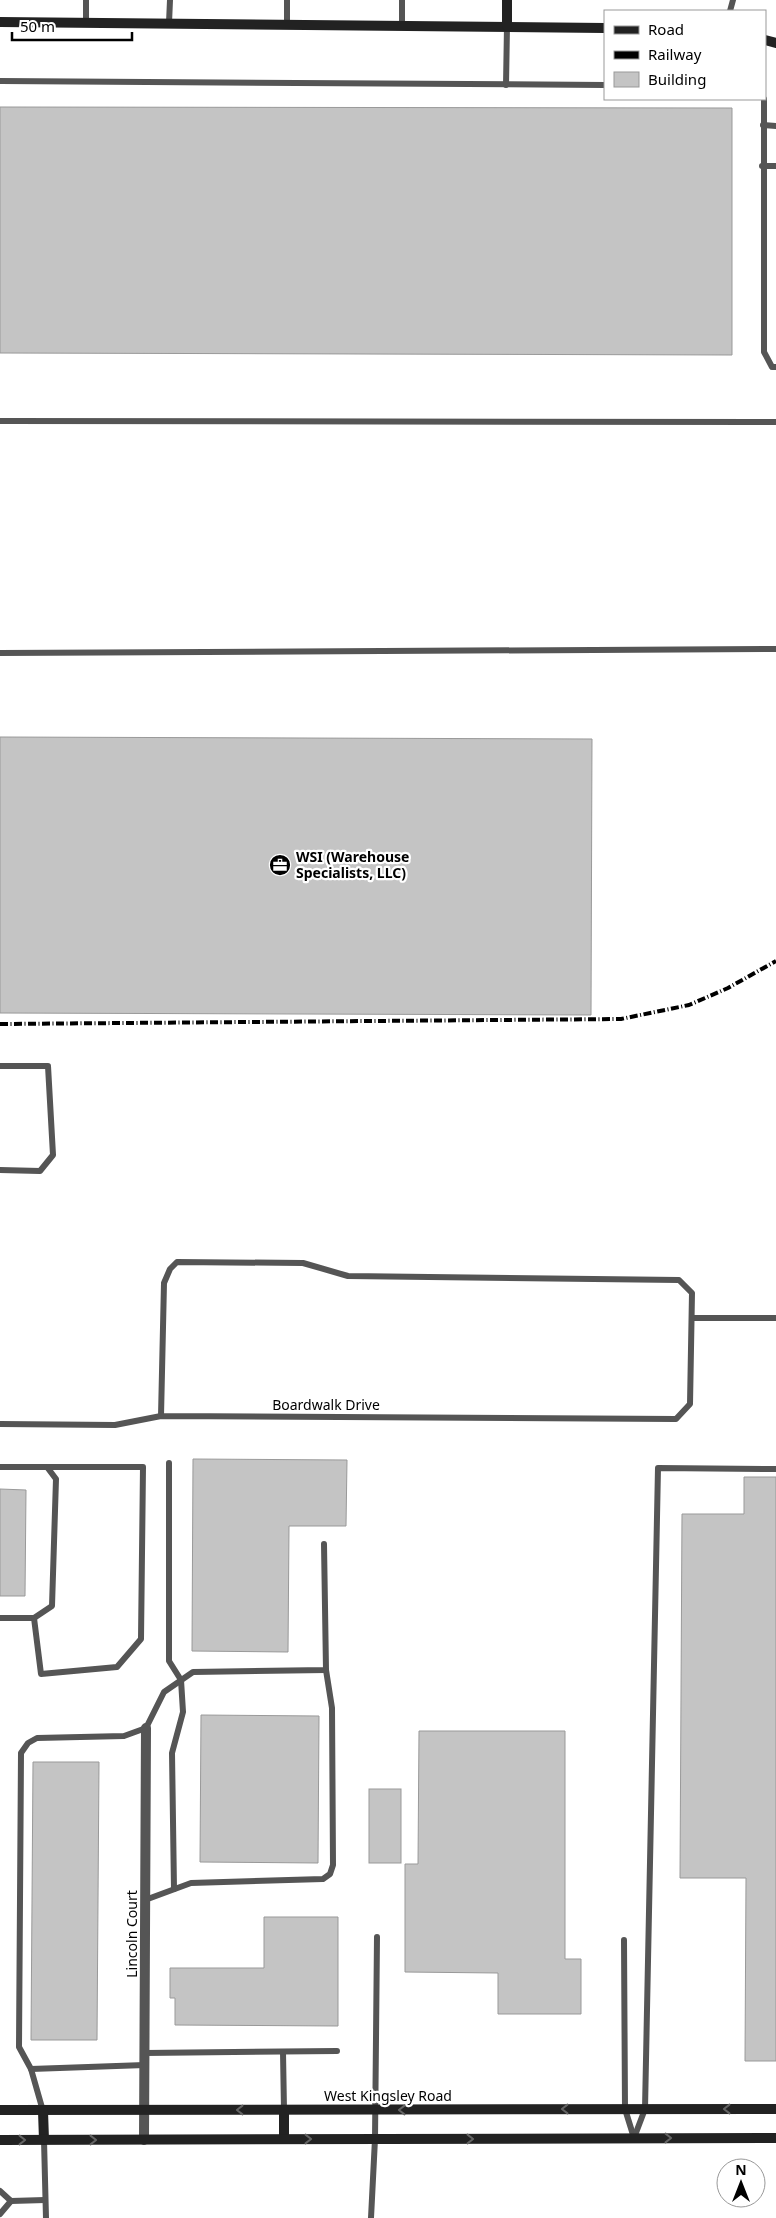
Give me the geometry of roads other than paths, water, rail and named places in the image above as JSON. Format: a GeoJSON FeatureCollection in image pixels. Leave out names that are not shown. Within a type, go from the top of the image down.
{"type":"FeatureCollection","features":[{"type":"Feature","properties":{"kind":"main road"},"geometry":{"type":"LineString","coordinates":[[507,0],[507,26]]}},
{"type":"Feature","properties":{"kind":"main road"},"geometry":{"type":"LineString","coordinates":[[0,22],[604,28]]}},
{"type":"Feature","properties":{"kind":"main road","name":"West Kingsley Road"},"geometry":{"type":"LineString","coordinates":[[0,2110],[776,2109]]}},
{"type":"Feature","properties":{"kind":"main road"},"geometry":{"type":"LineString","coordinates":[[284,2110],[284,2139]]}},
{"type":"Feature","properties":{"kind":"main road"},"geometry":{"type":"LineString","coordinates":[[43,2111],[44,2140]]}},
{"type":"Feature","properties":{"kind":"main road"},"geometry":{"type":"LineString","coordinates":[[0,2140],[776,2138]]}},
{"type":"Feature","properties":{"kind":"street","name":"Lincoln Court"},"geometry":{"type":"LineString","coordinates":[[144,2140],[146,1728]]}},
{"type":"Feature","properties":{"kind":"lane"},"geometry":{"type":"LineString","coordinates":[[86,0],[86,22]]}},
{"type":"Feature","properties":{"kind":"lane"},"geometry":{"type":"LineString","coordinates":[[170,0],[170,23]]}},
{"type":"Feature","properties":{"kind":"lane"},"geometry":{"type":"LineString","coordinates":[[287,0],[287,24]]}},
{"type":"Feature","properties":{"kind":"lane"},"geometry":{"type":"LineString","coordinates":[[402,0],[402,25]]}},
{"type":"Feature","properties":{"kind":"lane"},"geometry":{"type":"LineString","coordinates":[[506,85],[507,26]]}},
{"type":"Feature","properties":{"kind":"lane"},"geometry":{"type":"LineString","coordinates":[[0,81],[604,85]]}},
{"type":"Feature","properties":{"kind":"lane"},"geometry":{"type":"LineString","coordinates":[[764,100],[762,166],[764,352],[772,367],[776,367]]}},
{"type":"Feature","properties":{"kind":"lane"},"geometry":{"type":"LineString","coordinates":[[763,125],[776,126]]}},
{"type":"Feature","properties":{"kind":"lane"},"geometry":{"type":"LineString","coordinates":[[762,166],[776,166]]}},
{"type":"Feature","properties":{"kind":"lane"},"geometry":{"type":"LineString","coordinates":[[0,421],[776,422]]}},
{"type":"Feature","properties":{"kind":"lane"},"geometry":{"type":"LineString","coordinates":[[0,653],[776,649]]}},
{"type":"Feature","properties":{"kind":"lane"},"geometry":{"type":"LineString","coordinates":[[0,1066],[48,1066],[53,1155],[40,1171],[0,1170]]}},
{"type":"Feature","properties":{"kind":"lane","name":"Boardwalk Drive"},"geometry":{"type":"LineString","coordinates":[[0,1424],[115,1425],[161,1416],[676,1420],[690,1404],[692,1293],[679,1280],[348,1276],[303,1263],[177,1262],[170,1269],[164,1283],[161,1416]]}},
{"type":"Feature","properties":{"kind":"lane"},"geometry":{"type":"LineString","coordinates":[[692,1318],[776,1318]]}},
{"type":"Feature","properties":{"kind":"lane"},"geometry":{"type":"LineString","coordinates":[[169,1463],[169,1661],[181,1680],[183,1712],[172,1753],[174,1889]]}},
{"type":"Feature","properties":{"kind":"lane"},"geometry":{"type":"LineString","coordinates":[[0,1466],[142,1467],[140,1639],[116,1667],[41,1674],[34,1618]]}},
{"type":"Feature","properties":{"kind":"lane"},"geometry":{"type":"LineString","coordinates":[[0,1618],[34,1618],[52,1606],[56,1479],[47,1467]]}},
{"type":"Feature","properties":{"kind":"lane"},"geometry":{"type":"LineString","coordinates":[[634,2138],[645,2109],[658,1468],[776,1469]]}},
{"type":"Feature","properties":{"kind":"lane"},"geometry":{"type":"LineString","coordinates":[[146,1900],[192,1883],[323,1879],[330,1874],[333,1865],[332,1708],[326,1670],[324,1544]]}},
{"type":"Feature","properties":{"kind":"lane"},"geometry":{"type":"LineString","coordinates":[[43,2111],[32,2069],[19,2047],[21,1754],[28,1743],[37,1738],[124,1736],[146,1728],[164,1692],[193,1672],[326,1670]]}},
{"type":"Feature","properties":{"kind":"lane"},"geometry":{"type":"LineString","coordinates":[[371,2218],[375,2139],[376,1938]]}},
{"type":"Feature","properties":{"kind":"lane"},"geometry":{"type":"LineString","coordinates":[[624,1940],[625,2109],[634,2138]]}},
{"type":"Feature","properties":{"kind":"lane"},"geometry":{"type":"LineString","coordinates":[[145,2053],[337,2051]]}},
{"type":"Feature","properties":{"kind":"lane"},"geometry":{"type":"LineString","coordinates":[[283,2052],[284,2110]]}},
{"type":"Feature","properties":{"kind":"lane"},"geometry":{"type":"LineString","coordinates":[[32,2069],[145,2065]]}},
{"type":"Feature","properties":{"kind":"lane"},"geometry":{"type":"LineString","coordinates":[[44,2140],[46,2218]]}},
{"type":"Feature","properties":{"kind":"lane"},"geometry":{"type":"LineString","coordinates":[[0,2191],[11,2201],[45,2200]]}},
{"type":"Feature","properties":{"kind":"lane"},"geometry":{"type":"LineString","coordinates":[[0,2214],[11,2201]]}},
{"type":"Feature","properties":{"kind":"railway"},"geometry":{"type":"LineString","coordinates":[[0,1024],[621,1019],[689,1005],[728,988],[776,961]]}},
{"type":"Feature","properties":{"kind":"place","name":"WSI (Warehouse Specialists, LLC)"},"geometry":{"type":"Point","coordinates":[280,865]}}]}
